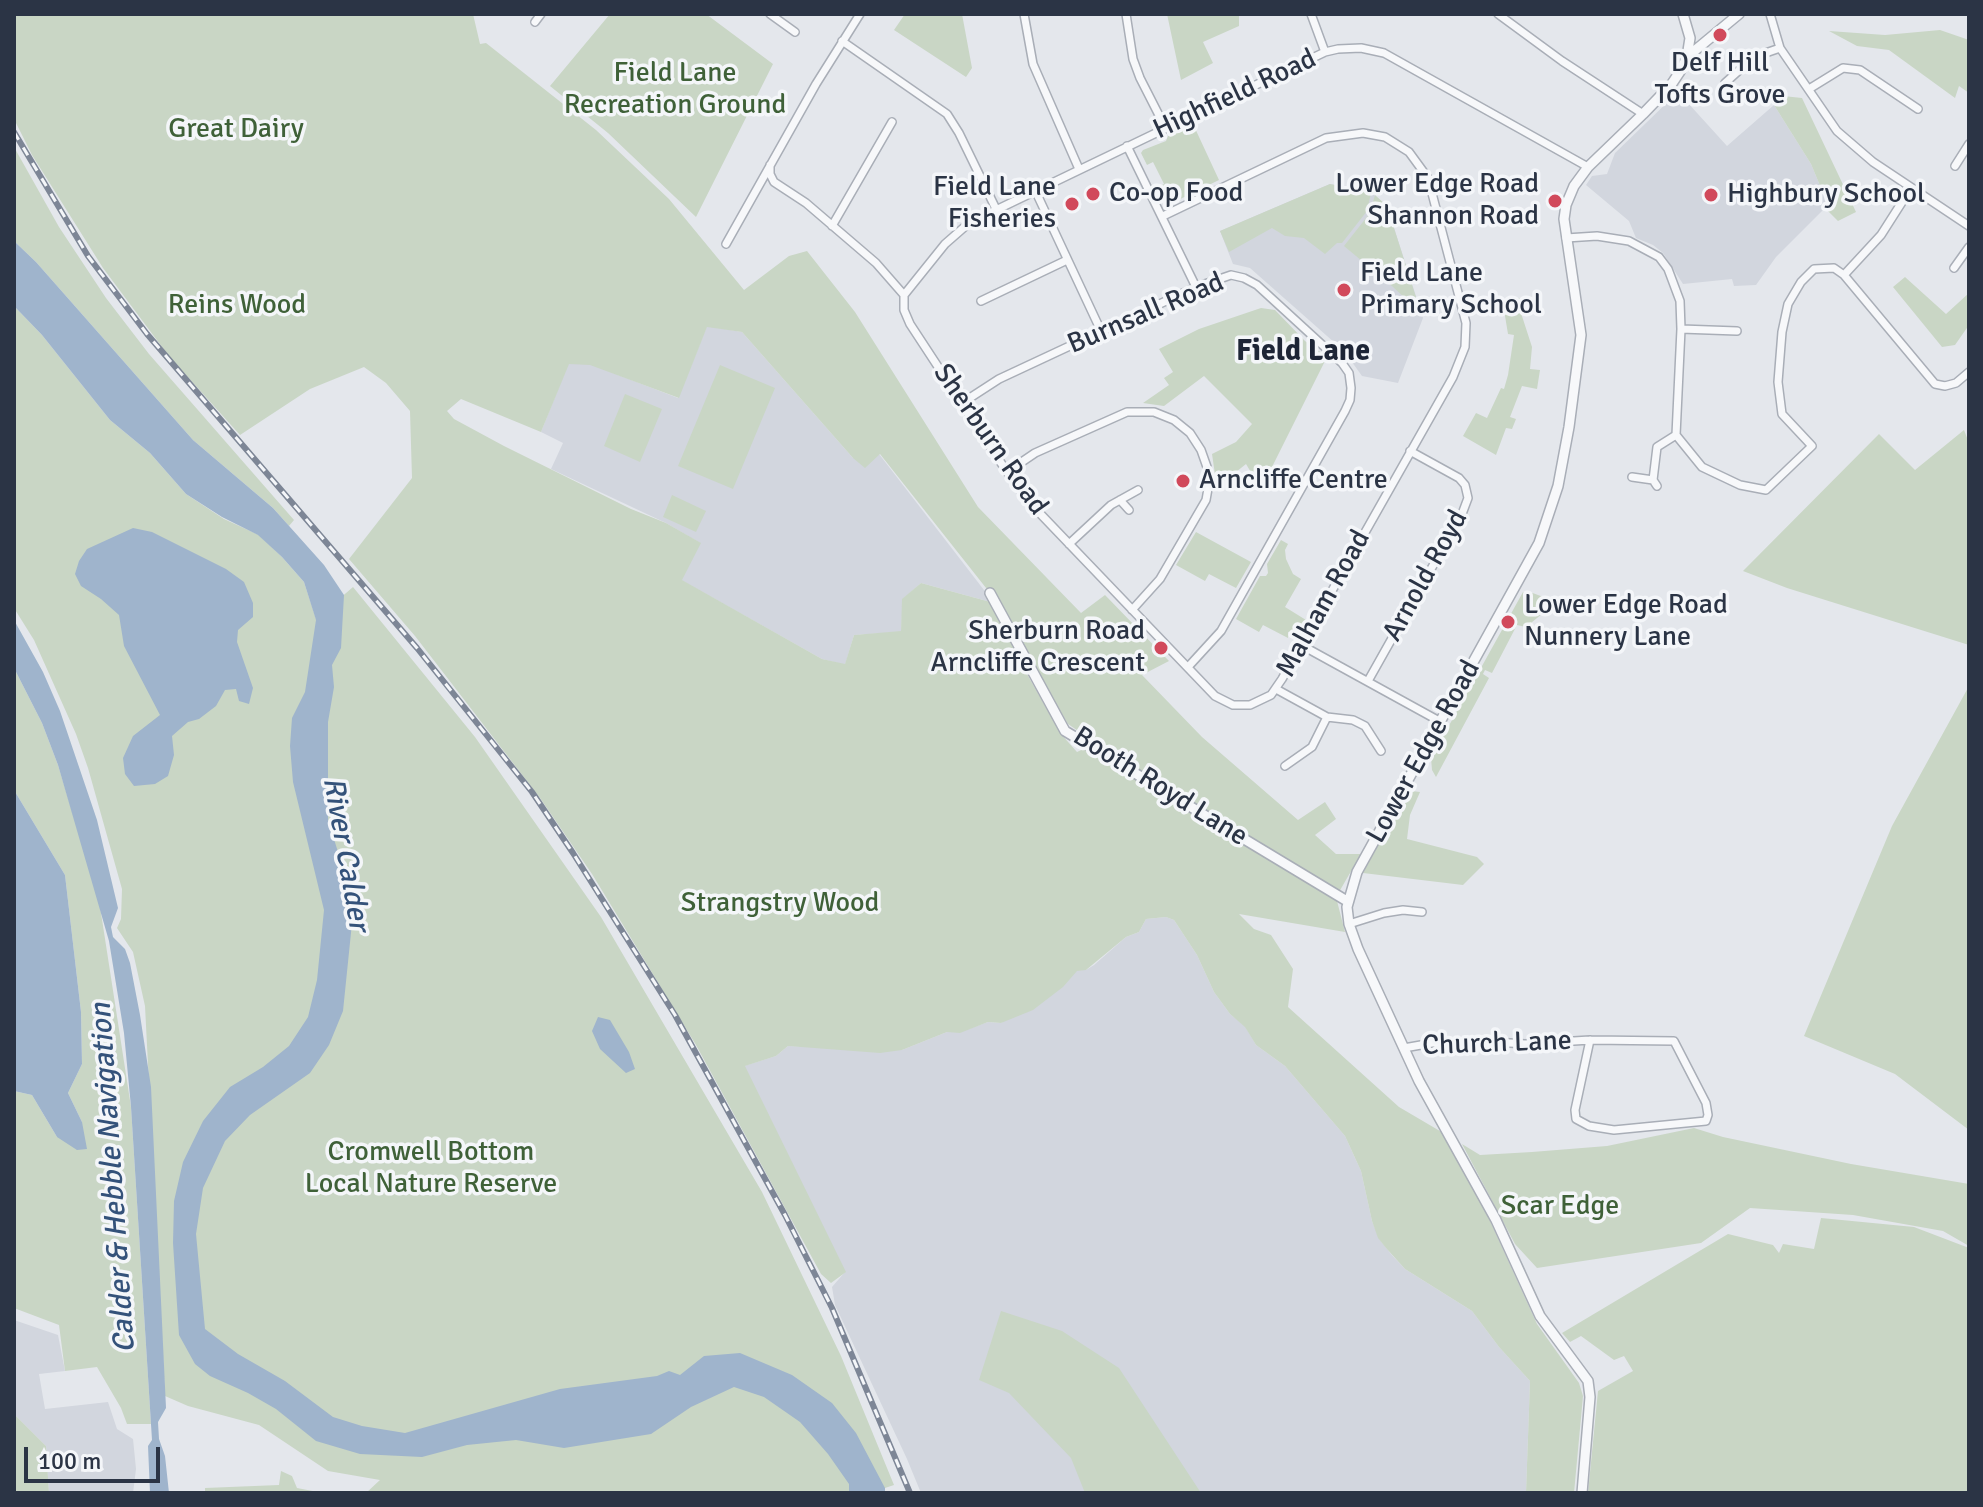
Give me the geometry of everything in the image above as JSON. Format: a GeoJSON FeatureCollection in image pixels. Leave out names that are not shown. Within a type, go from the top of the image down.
{"type":"FeatureCollection","features":[{"type":"Feature","properties":{"kind":"street"},"geometry":{"type":"LineString","coordinates":[[535,22],[541,14]]}},
{"type":"Feature","properties":{"kind":"street"},"geometry":{"type":"LineString","coordinates":[[770,14],[795,32]]}},
{"type":"Feature","properties":{"kind":"street"},"geometry":{"type":"LineString","coordinates":[[726,244],[860,14]]}},
{"type":"Feature","properties":{"kind":"street"},"geometry":{"type":"LineString","coordinates":[[1024,14],[1033,64],[1079,169]]}},
{"type":"Feature","properties":{"kind":"street"},"geometry":{"type":"LineString","coordinates":[[1126,14],[1133,59],[1165,127]]}},
{"type":"Feature","properties":{"kind":"street"},"geometry":{"type":"LineString","coordinates":[[1311,14],[1325,52]]}},
{"type":"Feature","properties":{"kind":"street"},"geometry":{"type":"LineString","coordinates":[[1498,14],[1643,114]]}},
{"type":"Feature","properties":{"kind":"street"},"geometry":{"type":"LineString","coordinates":[[1683,14],[1690,38],[1687,57]]}},
{"type":"Feature","properties":{"kind":"street","name":"Lower Edge Road"},"geometry":{"type":"LineString","coordinates":[[1582,1493],[1590,1397],[1588,1381],[1540,1316],[1496,1220],[1419,1081],[1349,924],[1347,901],[1357,872],[1539,543],[1558,486],[1581,335],[1566,238],[1566,205],[1574,186],[1588,167],[1671,85],[1687,57],[1739,14]]}},
{"type":"Feature","properties":{"kind":"street"},"geometry":{"type":"LineString","coordinates":[[1770,14],[1780,48],[1837,131],[1873,162],[1969,226]]}},
{"type":"Feature","properties":{"kind":"street"},"geometry":{"type":"LineString","coordinates":[[842,41],[947,114],[996,209]]}},
{"type":"Feature","properties":{"kind":"street","name":"Highfield Road"},"geometry":{"type":"LineString","coordinates":[[904,295],[954,234],[996,209],[1325,52],[1354,48],[1384,53],[1588,167]]}},
{"type":"Feature","properties":{"kind":"street"},"geometry":{"type":"LineString","coordinates":[[1736,97],[1725,83],[1754,57],[1780,48]]}},
{"type":"Feature","properties":{"kind":"street"},"geometry":{"type":"LineString","coordinates":[[1809,89],[1843,68],[1860,70],[1918,109]]}},
{"type":"Feature","properties":{"kind":"street"},"geometry":{"type":"LineString","coordinates":[[832,226],[892,122]]}},
{"type":"Feature","properties":{"kind":"street","name":"Malham Road"},"geometry":{"type":"LineString","coordinates":[[1163,216],[1335,135],[1374,134],[1409,152],[1423,168],[1431,185],[1463,308],[1467,335],[1461,361],[1276,689]]}},
{"type":"Feature","properties":{"kind":"street"},"geometry":{"type":"LineString","coordinates":[[1955,166],[1969,144]]}},
{"type":"Feature","properties":{"kind":"street"},"geometry":{"type":"LineString","coordinates":[[1127,146],[1196,287]]}},
{"type":"Feature","properties":{"kind":"street","name":"Sherburn Road"},"geometry":{"type":"LineString","coordinates":[[770,165],[774,182],[799,197],[876,263],[904,295],[904,310],[910,324],[1029,502],[1215,696],[1233,705],[1257,703],[1276,689]]}},
{"type":"Feature","properties":{"kind":"street"},"geometry":{"type":"LineString","coordinates":[[1844,275],[1881,235],[1911,188]]}},
{"type":"Feature","properties":{"kind":"street"},"geometry":{"type":"LineString","coordinates":[[1035,190],[1101,331]]}},
{"type":"Feature","properties":{"kind":"street"},"geometry":{"type":"LineString","coordinates":[[1566,238],[1597,236],[1629,241],[1659,257],[1675,282],[1680,301],[1676,435],[1702,467],[1740,485],[1766,490],[1812,446],[1782,414],[1778,382],[1788,304],[1801,282],[1814,269],[1834,268],[1844,275],[1935,384],[1945,386],[1956,383],[1969,372]]}},
{"type":"Feature","properties":{"kind":"street"},"geometry":{"type":"LineString","coordinates":[[1954,268],[1969,247]]}},
{"type":"Feature","properties":{"kind":"street"},"geometry":{"type":"LineString","coordinates":[[981,301],[1067,260]]}},
{"type":"Feature","properties":{"kind":"street","name":"Burnsall Road"},"geometry":{"type":"LineString","coordinates":[[962,403],[999,379],[1196,287],[1231,275],[1257,285],[1342,363],[1349,373],[1350,400],[1221,631],[1188,667]]}},
{"type":"Feature","properties":{"kind":"street"},"geometry":{"type":"LineString","coordinates":[[1681,329],[1737,331]]}},
{"type":"Feature","properties":{"kind":"street"},"geometry":{"type":"LineString","coordinates":[[1007,472],[1035,453],[1129,412],[1143,410],[1162,415],[1190,433],[1206,461],[1209,483],[1206,500],[1160,579],[1132,610]]}},
{"type":"Feature","properties":{"kind":"street"},"geometry":{"type":"LineString","coordinates":[[1632,477],[1655,483],[1657,447],[1676,435]]}},
{"type":"Feature","properties":{"kind":"street","name":"Arnold Royd"},"geometry":{"type":"LineString","coordinates":[[1368,681],[1462,514],[1468,498],[1465,485],[1459,478],[1410,451]]}},
{"type":"Feature","properties":{"kind":"street"},"geometry":{"type":"LineString","coordinates":[[1069,544],[1111,505],[1138,490]]}},
{"type":"Feature","properties":{"kind":"street"},"geometry":{"type":"LineString","coordinates":[[1120,500],[1129,510]]}},
{"type":"Feature","properties":{"kind":"street","name":"Booth Royd Lane"},"geometry":{"type":"LineString","coordinates":[[990,593],[1065,731],[1347,901]]}},
{"type":"Feature","properties":{"kind":"street"},"geometry":{"type":"LineString","coordinates":[[1301,645],[1441,722]]}},
{"type":"Feature","properties":{"kind":"street"},"geometry":{"type":"LineString","coordinates":[[1276,689],[1327,717],[1353,720],[1365,726],[1381,751]]}},
{"type":"Feature","properties":{"kind":"street"},"geometry":{"type":"LineString","coordinates":[[1285,766],[1312,747],[1327,717]]}},
{"type":"Feature","properties":{"kind":"street"},"geometry":{"type":"LineString","coordinates":[[1349,924],[1394,911],[1422,912]]}},
{"type":"Feature","properties":{"kind":"street","name":"Church Lane"},"geometry":{"type":"LineString","coordinates":[[1404,1048],[1432,1043],[1480,1041],[1525,1044],[1590,1040],[1674,1041],[1706,1103],[1706,1121],[1614,1130],[1589,1126],[1576,1119],[1575,1110],[1590,1040]]}},
{"type":"Feature","properties":{"kind":"shaded area","name":"Highbury School"},"geometry":{"type":"Polygon","coordinates":[[[1678,92],[1727,146],[1774,105],[1811,164],[1828,205],[1776,257],[1756,285],[1734,286],[1732,279],[1683,284],[1663,253],[1636,238],[1629,221],[1586,185],[1592,176],[1607,174],[1615,153],[1678,92]]]}},
{"type":"Feature","properties":{"kind":"shaded area","name":"Field Lane Primary School"},"geometry":{"type":"Polygon","coordinates":[[[1330,184],[1373,194],[1387,206],[1423,318],[1398,383],[1362,376],[1344,351],[1250,268],[1233,264],[1220,231],[1330,184]]]}},
{"type":"Feature","properties":{"kind":"shaded area"},"geometry":{"type":"Polygon","coordinates":[[[707,326],[742,332],[853,458],[879,454],[994,603],[921,583],[903,599],[901,632],[854,635],[845,665],[822,659],[681,580],[700,543],[666,523],[551,469],[563,443],[541,432],[568,364],[590,364],[678,398],[707,326]]]}},
{"type":"Feature","properties":{"kind":"shaded area"},"geometry":{"type":"Polygon","coordinates":[[[1166,917],[1174,920],[1197,955],[1214,992],[1230,1014],[1245,1026],[1256,1045],[1285,1066],[1345,1136],[1361,1171],[1372,1221],[1380,1240],[1405,1269],[1472,1311],[1530,1381],[1526,1493],[921,1493],[835,1305],[832,1287],[845,1272],[744,1066],[776,1056],[788,1046],[902,1050],[947,1032],[960,1032],[988,1022],[1001,1023],[1077,970],[1086,970],[1094,965],[1126,937],[1139,932],[1146,919],[1166,917]]]}},
{"type":"Feature","properties":{"kind":"shaded area"},"geometry":{"type":"Polygon","coordinates":[[[14,1320],[58,1335],[65,1371],[39,1374],[45,1409],[108,1402],[117,1429],[133,1439],[136,1469],[133,1493],[49,1493],[46,1446],[14,1414],[14,1320]]]}},
{"type":"Feature","properties":{"kind":"green space"},"geometry":{"type":"Polygon","coordinates":[[[14,14],[473,14],[480,44],[486,43],[596,130],[669,199],[744,290],[789,256],[807,251],[855,312],[978,507],[1081,613],[1105,595],[1169,661],[1142,675],[1202,737],[1298,820],[1325,802],[1336,819],[1315,835],[1336,854],[1361,854],[1339,892],[1226,824],[1233,835],[1337,901],[1345,932],[1239,914],[1254,929],[1271,935],[1293,969],[1288,1007],[1399,1107],[1445,1134],[1486,1212],[1537,1324],[1579,1383],[1583,1396],[1574,1493],[1526,1493],[1530,1381],[1472,1311],[1405,1269],[1378,1238],[1361,1171],[1345,1136],[1285,1066],[1256,1045],[1245,1027],[1230,1014],[1214,992],[1197,955],[1174,920],[1166,917],[1146,919],[1139,932],[1126,937],[1086,970],[1077,971],[1063,987],[1033,1010],[1001,1023],[988,1022],[960,1033],[947,1032],[902,1050],[880,1053],[788,1046],[776,1056],[745,1066],[846,1272],[831,1283],[821,1274],[696,1045],[592,874],[540,798],[415,636],[349,559],[412,478],[410,411],[386,383],[364,367],[310,389],[240,435],[168,355],[103,268],[32,155],[14,119],[14,14]],[[707,327],[679,398],[590,365],[569,364],[541,432],[461,399],[447,411],[454,419],[504,446],[666,523],[701,543],[682,580],[822,659],[845,664],[854,635],[901,631],[902,599],[921,583],[994,603],[1023,667],[1061,734],[1077,752],[1090,746],[1084,735],[1068,724],[990,593],[880,454],[865,468],[853,458],[742,332],[707,327]]]}},
{"type":"Feature","properties":{"kind":"green space","name":"Field Lane Recreation Ground"},"geometry":{"type":"Polygon","coordinates":[[[610,14],[706,14],[773,64],[696,217],[608,133],[550,86],[610,14]]]}},
{"type":"Feature","properties":{"kind":"green space"},"geometry":{"type":"Polygon","coordinates":[[[905,14],[962,14],[972,68],[966,77],[894,30],[905,14]]]}},
{"type":"Feature","properties":{"kind":"green space"},"geometry":{"type":"Polygon","coordinates":[[[1167,14],[1239,14],[1239,26],[1203,42],[1213,63],[1181,80],[1167,14]]]}},
{"type":"Feature","properties":{"kind":"green space"},"geometry":{"type":"Polygon","coordinates":[[[1940,30],[1969,40],[1969,93],[1959,86],[1955,98],[1889,50],[1857,46],[1829,31],[1885,35],[1940,30]]]}},
{"type":"Feature","properties":{"kind":"green space"},"geometry":{"type":"Polygon","coordinates":[[[1783,96],[1802,98],[1856,212],[1838,221],[1825,208],[1828,205],[1811,164],[1774,105],[1783,96]]]}},
{"type":"Feature","properties":{"kind":"green space"},"geometry":{"type":"Polygon","coordinates":[[[1193,124],[1219,180],[1166,206],[1157,188],[1164,184],[1153,162],[1147,165],[1141,153],[1193,124]]]}},
{"type":"Feature","properties":{"kind":"green space"},"geometry":{"type":"Polygon","coordinates":[[[14,147],[59,227],[106,298],[149,354],[294,520],[289,526],[273,508],[193,440],[14,241],[14,147]]]}},
{"type":"Feature","properties":{"kind":"green space"},"geometry":{"type":"Polygon","coordinates":[[[1330,184],[1371,193],[1367,211],[1342,243],[1337,243],[1325,254],[1304,238],[1285,236],[1272,228],[1229,252],[1220,231],[1330,184]]]}},
{"type":"Feature","properties":{"kind":"green space"},"geometry":{"type":"Polygon","coordinates":[[[1375,195],[1387,206],[1421,313],[1364,260],[1344,246],[1370,213],[1375,195]]]}},
{"type":"Feature","properties":{"kind":"green space"},"geometry":{"type":"Polygon","coordinates":[[[1905,277],[1946,314],[1969,293],[1969,325],[1955,345],[1942,347],[1893,287],[1905,277]]]}},
{"type":"Feature","properties":{"kind":"green space"},"geometry":{"type":"Polygon","coordinates":[[[1521,298],[1521,313],[1532,347],[1530,369],[1540,370],[1537,389],[1522,386],[1510,417],[1516,419],[1512,429],[1506,428],[1496,455],[1463,436],[1476,413],[1487,418],[1501,388],[1504,389],[1514,335],[1508,334],[1504,310],[1501,310],[1499,302],[1521,298]]]}},
{"type":"Feature","properties":{"kind":"green space","name":"Cromwell Bottom Local Nature Reserve"},"geometry":{"type":"Polygon","coordinates":[[[14,306],[42,335],[110,420],[150,453],[186,494],[224,519],[259,535],[282,557],[304,582],[316,619],[353,587],[475,737],[601,917],[762,1192],[841,1356],[894,1485],[885,1488],[850,1484],[849,1493],[366,1493],[380,1480],[328,1471],[259,1425],[188,1406],[165,1396],[145,1006],[133,952],[117,928],[121,919],[122,889],[88,768],[34,640],[14,608],[14,306]]]}},
{"type":"Feature","properties":{"kind":"green space"},"geometry":{"type":"Polygon","coordinates":[[[1261,308],[1275,310],[1305,341],[1327,357],[1261,489],[1246,464],[1221,484],[1216,481],[1212,454],[1236,442],[1252,424],[1204,376],[1164,406],[1143,403],[1169,385],[1164,378],[1173,372],[1159,349],[1199,329],[1261,308]]]}},
{"type":"Feature","properties":{"kind":"green space"},"geometry":{"type":"Polygon","coordinates":[[[720,365],[775,388],[733,489],[678,466],[720,365]]]}},
{"type":"Feature","properties":{"kind":"green space"},"geometry":{"type":"Polygon","coordinates":[[[625,394],[662,409],[640,462],[604,446],[625,394]]]}},
{"type":"Feature","properties":{"kind":"green space"},"geometry":{"type":"Polygon","coordinates":[[[1964,430],[1969,443],[1969,645],[1787,588],[1743,571],[1879,434],[1915,470],[1964,430]]]}},
{"type":"Feature","properties":{"kind":"green space"},"geometry":{"type":"Polygon","coordinates":[[[672,495],[706,511],[696,532],[663,517],[672,495]]]}},
{"type":"Feature","properties":{"kind":"green space"},"geometry":{"type":"Polygon","coordinates":[[[1196,532],[1251,562],[1236,588],[1209,574],[1205,581],[1176,565],[1196,532]]]}},
{"type":"Feature","properties":{"kind":"green space"},"geometry":{"type":"Polygon","coordinates":[[[1281,540],[1288,544],[1286,559],[1293,574],[1301,579],[1285,607],[1306,620],[1295,631],[1288,632],[1288,638],[1263,625],[1259,632],[1236,619],[1260,576],[1268,573],[1267,564],[1281,540]]]}},
{"type":"Feature","properties":{"kind":"green space"},"geometry":{"type":"Polygon","coordinates":[[[1523,592],[1546,598],[1542,614],[1526,627],[1517,625],[1492,673],[1485,670],[1483,674],[1489,678],[1436,777],[1431,758],[1523,592]]]}},
{"type":"Feature","properties":{"kind":"green space"},"geometry":{"type":"Polygon","coordinates":[[[14,668],[42,723],[58,765],[99,900],[131,1107],[151,1424],[127,1424],[97,1367],[65,1371],[59,1325],[14,1308],[14,1091],[32,1095],[57,1137],[82,1122],[68,1093],[82,1064],[81,1012],[65,875],[14,790],[14,668]]]}},
{"type":"Feature","properties":{"kind":"green space"},"geometry":{"type":"Polygon","coordinates":[[[1969,686],[1969,1130],[1895,1074],[1804,1036],[1892,826],[1969,686]]]}},
{"type":"Feature","properties":{"kind":"green space"},"geometry":{"type":"Polygon","coordinates":[[[1412,791],[1420,792],[1410,815],[1407,839],[1477,857],[1484,864],[1463,885],[1363,873],[1403,799],[1412,791]]]}},
{"type":"Feature","properties":{"kind":"green space","name":"Scar Edge"},"geometry":{"type":"Polygon","coordinates":[[[1694,1128],[1851,1164],[1969,1184],[1969,1246],[1943,1231],[1853,1215],[1750,1208],[1701,1243],[1537,1268],[1515,1244],[1462,1144],[1480,1155],[1532,1152],[1607,1146],[1694,1128]]]}},
{"type":"Feature","properties":{"kind":"green space"},"geometry":{"type":"Polygon","coordinates":[[[1821,1218],[1914,1227],[1969,1248],[1969,1493],[1588,1493],[1598,1391],[1633,1371],[1624,1356],[1614,1360],[1581,1336],[1570,1342],[1562,1333],[1728,1234],[1773,1245],[1779,1253],[1783,1244],[1814,1249],[1821,1218]]]}},
{"type":"Feature","properties":{"kind":"green space"},"geometry":{"type":"Polygon","coordinates":[[[1001,1311],[1062,1331],[1119,1368],[1201,1493],[1085,1493],[1071,1458],[1009,1393],[979,1380],[1001,1311]]]}},
{"type":"Feature","properties":{"kind":"green space"},"geometry":{"type":"Polygon","coordinates":[[[14,1414],[46,1446],[49,1493],[14,1493],[14,1414]]]}},
{"type":"Feature","properties":{"kind":"green space"},"geometry":{"type":"Polygon","coordinates":[[[281,1471],[292,1476],[297,1488],[323,1493],[205,1493],[205,1488],[279,1485],[281,1471]]]}},
{"type":"Feature","properties":{"kind":"water"},"geometry":{"type":"Polygon","coordinates":[[[14,241],[193,440],[273,508],[324,565],[344,595],[341,648],[332,665],[334,687],[328,722],[328,820],[343,868],[352,923],[343,1011],[329,1045],[310,1073],[250,1115],[225,1141],[203,1188],[196,1234],[205,1329],[238,1354],[285,1381],[333,1417],[362,1426],[405,1433],[560,1389],[657,1376],[669,1371],[680,1375],[704,1356],[740,1353],[792,1375],[832,1403],[856,1433],[885,1493],[849,1493],[849,1484],[800,1422],[764,1397],[734,1387],[691,1407],[651,1434],[564,1448],[516,1440],[467,1445],[422,1457],[360,1454],[316,1441],[276,1409],[210,1376],[195,1364],[179,1335],[173,1243],[174,1201],[183,1162],[203,1121],[230,1087],[263,1067],[289,1046],[308,1017],[317,980],[324,910],[293,782],[290,746],[292,718],[305,692],[316,620],[304,582],[282,557],[258,535],[186,494],[150,453],[110,420],[42,335],[14,306],[14,241]]]}},
{"type":"Feature","properties":{"kind":"water"},"geometry":{"type":"Polygon","coordinates":[[[133,528],[152,532],[226,569],[244,582],[253,603],[253,617],[238,630],[237,642],[253,688],[249,704],[239,701],[236,689],[225,690],[216,706],[199,719],[188,722],[172,736],[174,755],[168,776],[155,784],[134,786],[125,774],[123,758],[133,736],[160,715],[124,646],[119,615],[81,586],[75,574],[87,549],[133,528]]]}},
{"type":"Feature","properties":{"kind":"water"},"geometry":{"type":"Polygon","coordinates":[[[14,620],[43,672],[60,711],[97,820],[118,908],[111,927],[113,937],[125,949],[130,963],[140,1015],[151,1087],[166,1408],[158,1422],[159,1439],[165,1456],[169,1493],[150,1493],[148,1446],[152,1440],[131,1107],[124,1033],[109,941],[58,765],[42,723],[14,668],[14,620]]]}},
{"type":"Feature","properties":{"kind":"water"},"geometry":{"type":"Polygon","coordinates":[[[14,790],[65,875],[81,1012],[82,1064],[68,1093],[82,1122],[87,1149],[77,1150],[57,1137],[32,1095],[14,1091],[14,790]]]}},
{"type":"Feature","properties":{"kind":"water"},"geometry":{"type":"Polygon","coordinates":[[[598,1017],[610,1020],[635,1069],[626,1073],[600,1049],[592,1031],[598,1017]]]}},
{"type":"Feature","properties":{"kind":"railway"},"geometry":{"type":"LineString","coordinates":[[14,132],[88,256],[147,334],[417,648],[532,792],[573,853],[675,1015],[785,1215],[832,1308],[910,1493]]}},
{"type":"Feature","properties":{"kind":"place","name":"Delf Hill Tofts Grove"},"geometry":{"type":"Point","coordinates":[1720,35]}},
{"type":"Feature","properties":{"kind":"place","name":"Co-op Food"},"geometry":{"type":"Point","coordinates":[1093,194]}},
{"type":"Feature","properties":{"kind":"place","name":"Highbury School"},"geometry":{"type":"Point","coordinates":[1711,195]}},
{"type":"Feature","properties":{"kind":"place","name":"Lower Edge Road Shannon Road"},"geometry":{"type":"Point","coordinates":[1555,201]}},
{"type":"Feature","properties":{"kind":"place","name":"Field Lane Fisheries"},"geometry":{"type":"Point","coordinates":[1072,204]}},
{"type":"Feature","properties":{"kind":"place","name":"Field Lane Primary School"},"geometry":{"type":"Point","coordinates":[1344,290]}},
{"type":"Feature","properties":{"kind":"place","name":"Arncliffe Centre"},"geometry":{"type":"Point","coordinates":[1183,481]}},
{"type":"Feature","properties":{"kind":"place","name":"Lower Edge Road Nunnery Lane"},"geometry":{"type":"Point","coordinates":[1508,622]}},
{"type":"Feature","properties":{"kind":"place","name":"Sherburn Road Arncliffe Crescent"},"geometry":{"type":"Point","coordinates":[1161,648]}},
{"type":"Feature","properties":{"kind":"district","name":"Field Lane"},"geometry":{"type":"Point","coordinates":[1303,352]}},
{"type":"Feature","properties":{"kind":"park label","name":"Great Dairy"},"geometry":{"type":"Point","coordinates":[236,130]}},
{"type":"Feature","properties":{"kind":"park label","name":"Reins Wood"},"geometry":{"type":"Point","coordinates":[237,306]}},
{"type":"Feature","properties":{"kind":"park label","name":"Strangstry Wood"},"geometry":{"type":"Point","coordinates":[780,904]}},
{"type":"Feature","properties":{"kind":"water label","name":"River Calder"},"geometry":{"type":"Point","coordinates":[345,854]}},
{"type":"Feature","properties":{"kind":"water label","name":"Calder & Hebble Navigation"},"geometry":{"type":"Point","coordinates":[114,1178]}}]}
